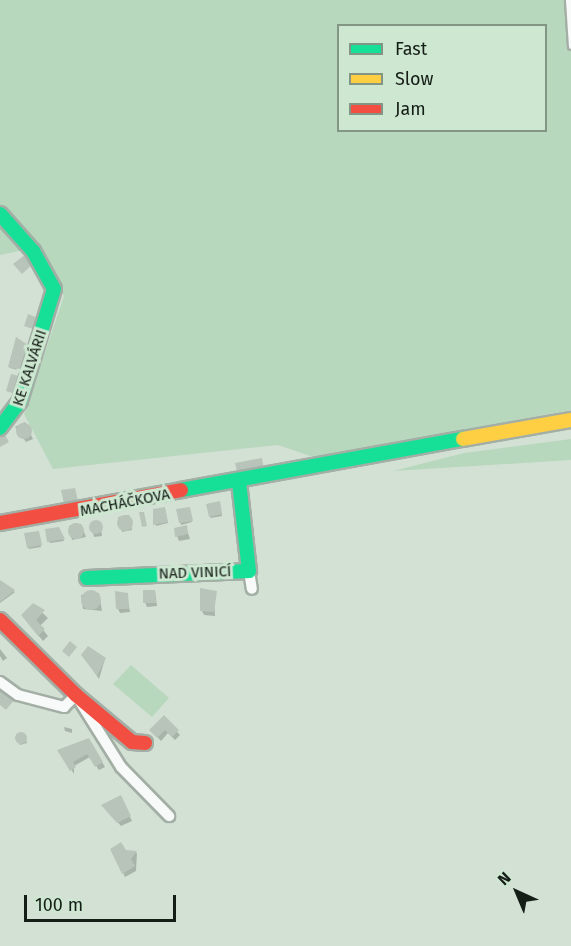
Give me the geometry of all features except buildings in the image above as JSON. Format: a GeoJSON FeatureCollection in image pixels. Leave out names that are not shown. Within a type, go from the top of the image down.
{"type":"FeatureCollection","features":[{"type":"Feature","properties":{"kind":"street","name":"KE KALVÁRII"},"geometry":{"type":"LineString","coordinates":[[0,214],[50,279],[54,289],[20,401],[0,428]]}},
{"type":"Feature","properties":{"kind":"street","name":"MACHÁČKOVA"},"geometry":{"type":"LineString","coordinates":[[0,523],[244,481],[571,420]]}},
{"type":"Feature","properties":{"kind":"street","name":"NAD VINICÍ"},"geometry":{"type":"LineString","coordinates":[[87,578],[249,571],[244,481]]}},
{"type":"Feature","properties":{"kind":"street"},"geometry":{"type":"LineString","coordinates":[[249,571],[252,589]]}},
{"type":"Feature","properties":{"kind":"street"},"geometry":{"type":"LineString","coordinates":[[0,620],[76,694],[132,742],[145,743]]}},
{"type":"Feature","properties":{"kind":"street"},"geometry":{"type":"LineString","coordinates":[[0,682],[18,695],[64,707],[76,694]]}},
{"type":"Feature","properties":{"kind":"street"},"geometry":{"type":"LineString","coordinates":[[76,694],[122,767],[169,816]]}},
{"type":"Feature","properties":{"kind":"lane"},"geometry":{"type":"LineString","coordinates":[[568,0],[571,46]]}},
{"type":"Feature","properties":{"kind":"green space"},"geometry":{"type":"Polygon","coordinates":[[[0,0],[571,0],[571,410],[316,458],[278,445],[53,469],[24,414],[64,296],[39,247],[0,255],[0,0]]]}},
{"type":"Feature","properties":{"kind":"green space"},"geometry":{"type":"Polygon","coordinates":[[[571,439],[571,460],[393,471],[464,453],[571,439]]]}},
{"type":"Feature","properties":{"kind":"green space"},"geometry":{"type":"Polygon","coordinates":[[[131,665],[169,698],[152,717],[113,684],[131,665]]]}},
{"type":"Feature","properties":{"kind":"traffic: fast"},"geometry":{"type":"LineString","coordinates":[[0,214],[33,251],[54,289],[20,401],[0,428]]}},
{"type":"Feature","properties":{"kind":"traffic: fast"},"geometry":{"type":"LineString","coordinates":[[181,490],[463,439]]}},
{"type":"Feature","properties":{"kind":"traffic: fast"},"geometry":{"type":"LineString","coordinates":[[87,578],[249,571],[239,482]]}},
{"type":"Feature","properties":{"kind":"traffic: slow"},"geometry":{"type":"LineString","coordinates":[[463,439],[571,420]]}},
{"type":"Feature","properties":{"kind":"traffic: jam"},"geometry":{"type":"LineString","coordinates":[[0,523],[181,490]]}},
{"type":"Feature","properties":{"kind":"traffic: jam"},"geometry":{"type":"LineString","coordinates":[[0,620],[76,695],[132,742],[145,743]]}}]}
